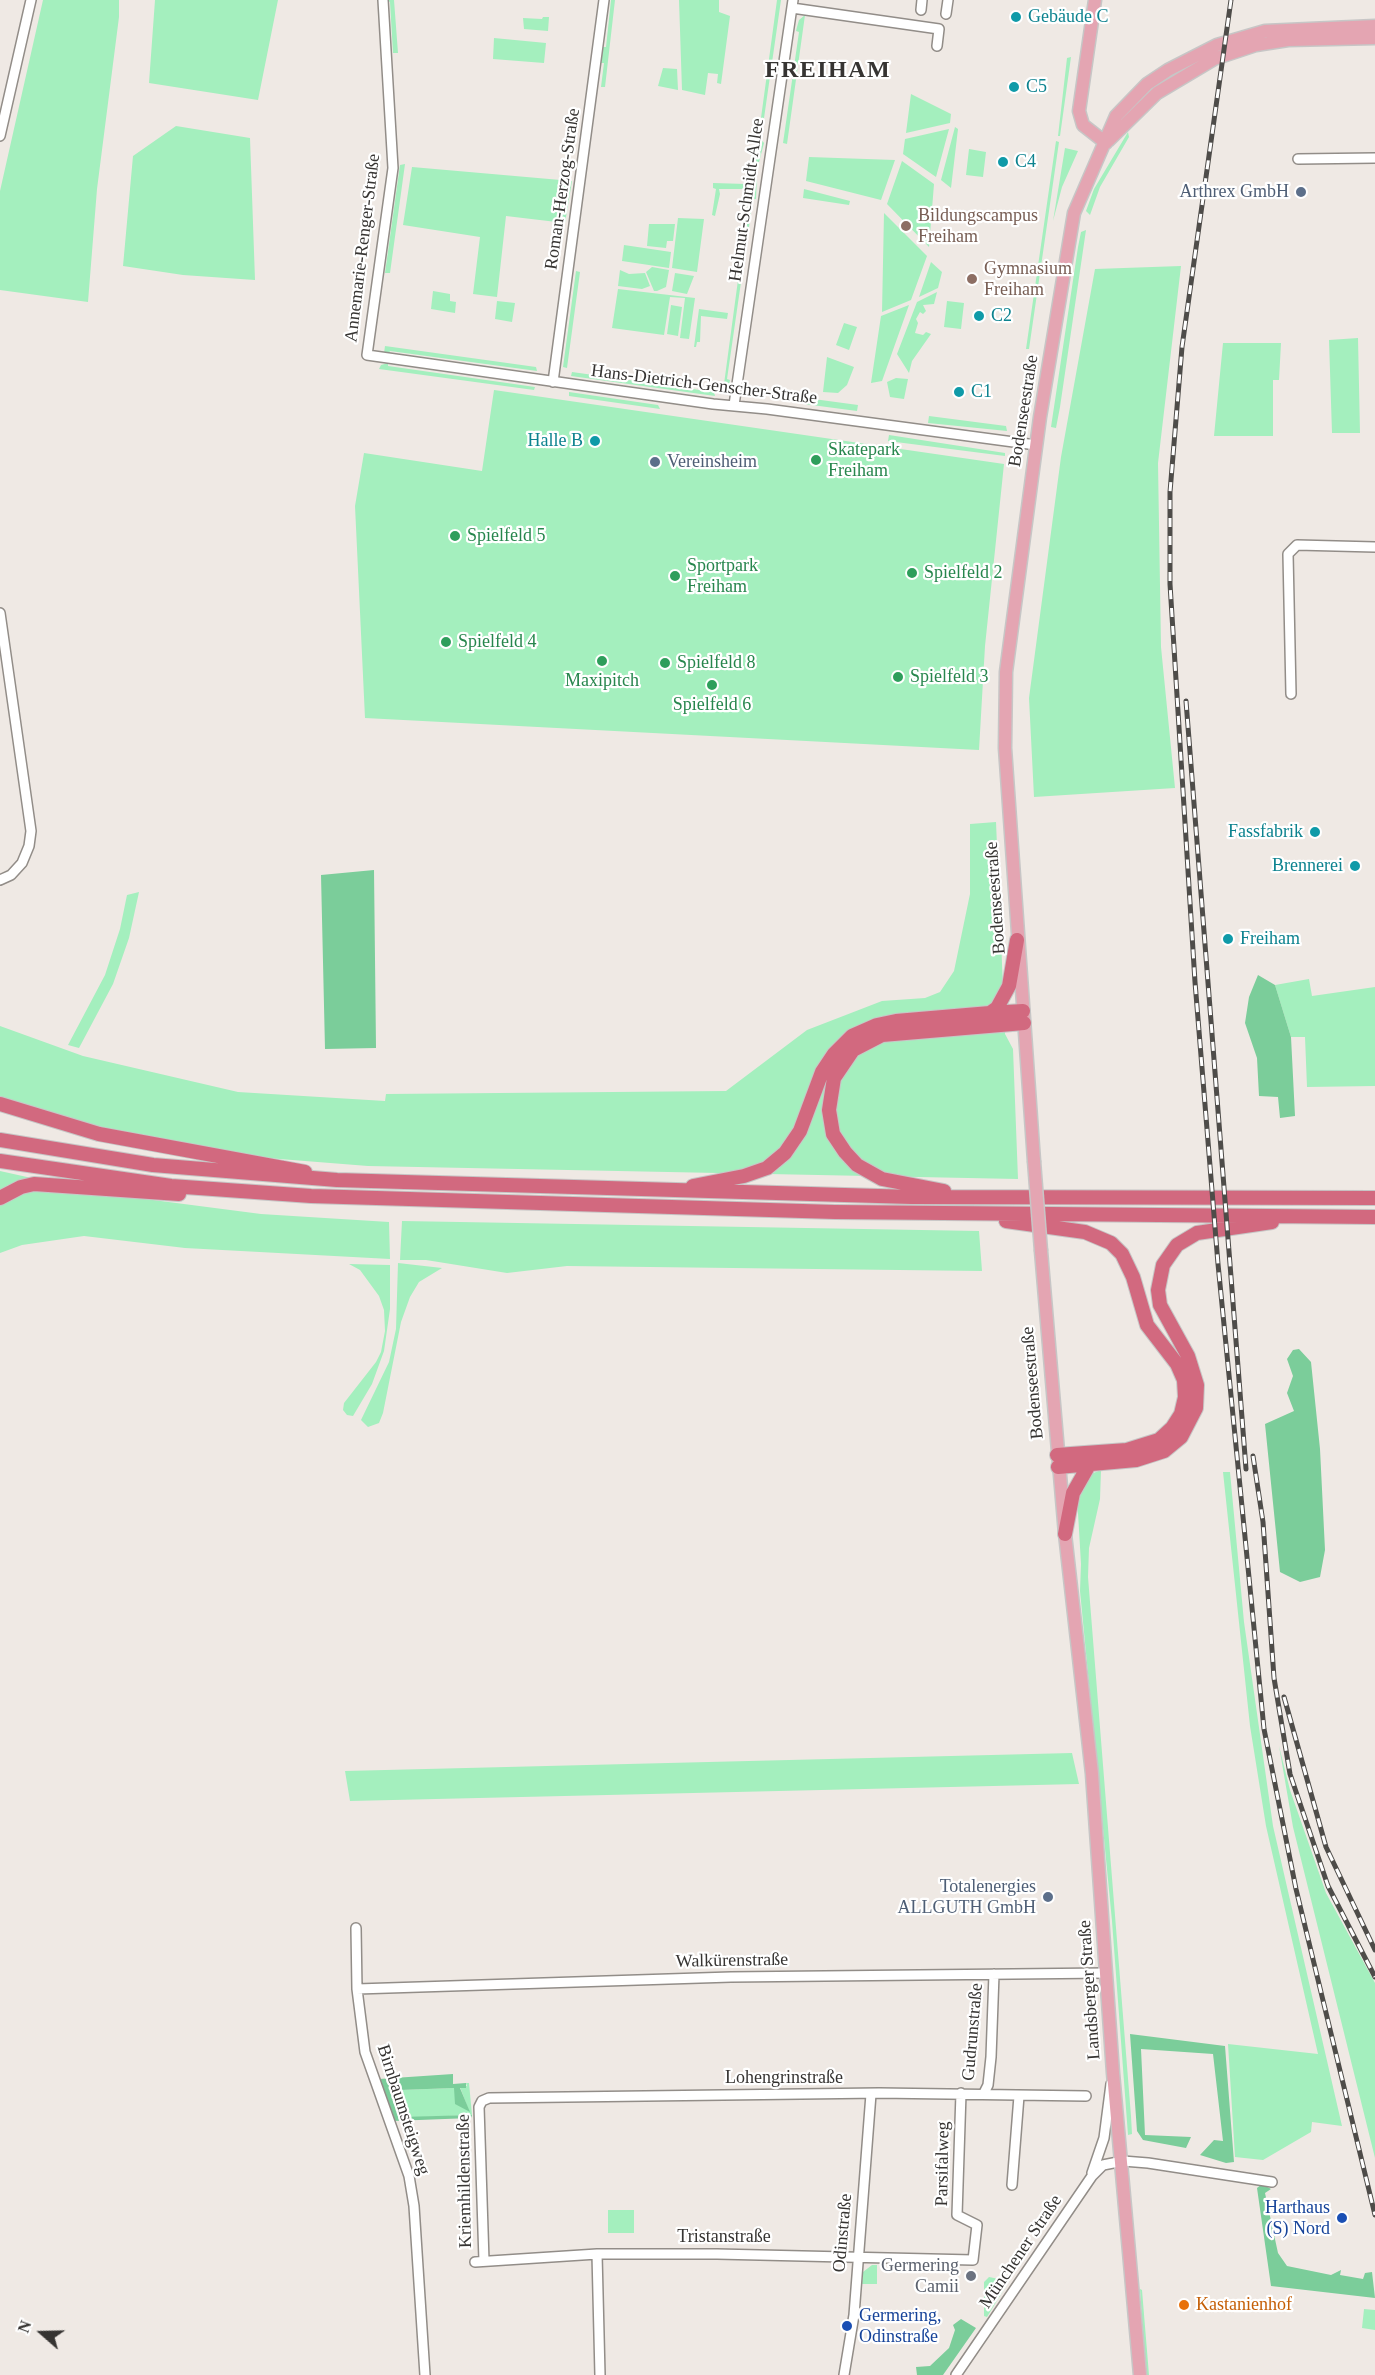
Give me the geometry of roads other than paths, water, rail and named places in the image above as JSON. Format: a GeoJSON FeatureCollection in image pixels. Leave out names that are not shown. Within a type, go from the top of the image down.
{"type":"FeatureCollection","features":[{"type":"Feature","properties":{"kind":"highway"},"geometry":{"type":"LineString","coordinates":[[989,1017],[1009,986],[1017,940]]}},
{"type":"Feature","properties":{"kind":"highway"},"geometry":{"type":"LineString","coordinates":[[974,1198],[898,1183],[867,1171],[845,1152],[833,1134],[829,1110],[834,1078],[842,1063],[853,1050],[869,1040],[906,1031],[989,1017],[1023,1017]]}},
{"type":"Feature","properties":{"kind":"highway"},"geometry":{"type":"LineString","coordinates":[[667,1191],[744,1176],[767,1168],[785,1153],[800,1131],[822,1072],[834,1054],[852,1036],[877,1025],[896,1021],[963,1022]]}},
{"type":"Feature","properties":{"kind":"highway"},"geometry":{"type":"LineString","coordinates":[[0,1104],[99,1134],[285,1167],[336,1180]]}},
{"type":"Feature","properties":{"kind":"highway"},"geometry":{"type":"LineString","coordinates":[[0,1140],[153,1165],[336,1180],[974,1198],[1375,1198]]}},
{"type":"Feature","properties":{"kind":"highway"},"geometry":{"type":"LineString","coordinates":[[0,1161],[223,1192]]}},
{"type":"Feature","properties":{"kind":"highway"},"geometry":{"type":"LineString","coordinates":[[0,1198],[21,1186],[34,1184],[165,1194],[223,1192],[556,1206],[1375,1218]]}},
{"type":"Feature","properties":{"kind":"highway"},"geometry":{"type":"LineString","coordinates":[[950,1213],[1085,1232],[1104,1239],[1122,1254],[1133,1277],[1147,1325],[1181,1371],[1185,1397],[1181,1414],[1172,1428],[1159,1440],[1116,1456],[1058,1461]]}},
{"type":"Feature","properties":{"kind":"highway"},"geometry":{"type":"LineString","coordinates":[[1116,1456],[1136,1460],[1164,1451],[1188,1428],[1196,1408],[1197,1385],[1194,1370],[1160,1305],[1159,1276],[1167,1257],[1183,1240],[1197,1233],[1244,1228],[1295,1217]]}},
{"type":"Feature","properties":{"kind":"highway"},"geometry":{"type":"LineString","coordinates":[[1065,1534],[1073,1493],[1089,1459]]}},
{"type":"Feature","properties":{"kind":"main road"},"geometry":{"type":"LineString","coordinates":[[1095,0],[1080,115],[1083,125],[1106,143]]}},
{"type":"Feature","properties":{"kind":"main road"},"geometry":{"type":"LineString","coordinates":[[1106,143],[1116,116],[1134,96],[1156,78],[1196,54],[1265,32],[1375,26]]}},
{"type":"Feature","properties":{"kind":"main road"},"geometry":{"type":"LineString","coordinates":[[1106,143],[1157,93],[1214,59],[1249,47],[1288,40],[1375,38]]}},
{"type":"Feature","properties":{"kind":"main road","name":"Bodenseestraße"},"geometry":{"type":"LineString","coordinates":[[1095,1816],[1058,1461],[1017,940],[1005,748],[1006,672],[1036,445],[1072,224],[1083,187],[1106,143]]}},
{"type":"Feature","properties":{"kind":"main road","name":"Landsberger Straße"},"geometry":{"type":"LineString","coordinates":[[1095,1816],[1113,2073],[1123,2162],[1140,2375]]}},
{"type":"Feature","properties":{"kind":"street"},"geometry":{"type":"LineString","coordinates":[[0,136],[32,0]]}},
{"type":"Feature","properties":{"kind":"street","name":"Annemarie-Renger-Straße"},"geometry":{"type":"LineString","coordinates":[[367,355],[393,166],[384,0]]}},
{"type":"Feature","properties":{"kind":"street","name":"Roman-Herzog-Straße"},"geometry":{"type":"LineString","coordinates":[[553,382],[604,0]]}},
{"type":"Feature","properties":{"kind":"street"},"geometry":{"type":"LineString","coordinates":[[921,10],[922,0]]}},
{"type":"Feature","properties":{"kind":"street"},"geometry":{"type":"LineString","coordinates":[[946,14],[948,0]]}},
{"type":"Feature","properties":{"kind":"street"},"geometry":{"type":"LineString","coordinates":[[792,4],[939,29],[937,46]]}},
{"type":"Feature","properties":{"kind":"street","name":"Helmut-Schmidt-Allee"},"geometry":{"type":"LineString","coordinates":[[734,405],[792,4]]}},
{"type":"Feature","properties":{"kind":"street"},"geometry":{"type":"LineString","coordinates":[[1298,159],[1375,158]]}},
{"type":"Feature","properties":{"kind":"street","name":"Hans-Dietrich-Genscher-Straße"},"geometry":{"type":"LineString","coordinates":[[367,355],[553,382],[1036,445]]}},
{"type":"Feature","properties":{"kind":"street"},"geometry":{"type":"LineString","coordinates":[[1291,694],[1288,554],[1297,545],[1375,547]]}},
{"type":"Feature","properties":{"kind":"street"},"geometry":{"type":"LineString","coordinates":[[0,613],[31,831],[29,846],[22,863],[12,875],[0,880]]}},
{"type":"Feature","properties":{"kind":"street","name":"Birnbaumsteigweg"},"geometry":{"type":"LineString","coordinates":[[356,1928],[357,1989],[368,2062],[409,2176],[414,2206],[425,2375]]}},
{"type":"Feature","properties":{"kind":"street","name":"Walkürenstraße"},"geometry":{"type":"LineString","coordinates":[[357,1989],[605,1979],[1107,1973]]}},
{"type":"Feature","properties":{"kind":"street","name":"Gudrunstraße"},"geometry":{"type":"LineString","coordinates":[[984,2093],[988,2085],[991,2057],[994,1974]]}},
{"type":"Feature","properties":{"kind":"street"},"geometry":{"type":"LineString","coordinates":[[1092,2175],[1104,2139],[1113,2073]]}},
{"type":"Feature","properties":{"kind":"street","name":"Lohengrinstraße"},"geometry":{"type":"LineString","coordinates":[[482,2101],[568,2097],[961,2093],[1086,2096]]}},
{"type":"Feature","properties":{"kind":"street","name":"Parsifalweg"},"geometry":{"type":"LineString","coordinates":[[961,2093],[957,2215],[977,2225],[973,2260]]}},
{"type":"Feature","properties":{"kind":"street","name":"Odinstraße"},"geometry":{"type":"LineString","coordinates":[[844,2375],[853,2321],[872,2094]]}},
{"type":"Feature","properties":{"kind":"street"},"geometry":{"type":"LineString","coordinates":[[1012,2185],[1019,2096]]}},
{"type":"Feature","properties":{"kind":"street","name":"Kriemhildenstraße"},"geometry":{"type":"LineString","coordinates":[[479,2261],[479,2107],[482,2101]]}},
{"type":"Feature","properties":{"kind":"street"},"geometry":{"type":"LineString","coordinates":[[1092,2175],[1106,2164],[1123,2162],[1272,2182]]}},
{"type":"Feature","properties":{"kind":"street","name":"Münchener Straße"},"geometry":{"type":"LineString","coordinates":[[956,2375],[1092,2175]]}},
{"type":"Feature","properties":{"kind":"street"},"geometry":{"type":"LineString","coordinates":[[597,2254],[600,2375]]}},
{"type":"Feature","properties":{"kind":"street","name":"Tristanstraße"},"geometry":{"type":"LineString","coordinates":[[479,2261],[597,2254],[783,2254],[973,2260]]}},
{"type":"Feature","properties":{"kind":"railway"},"geometry":{"type":"LineString","coordinates":[[1231,0],[1182,347],[1170,492],[1170,584],[1195,982],[1218,1264],[1264,1729],[1296,1889],[1375,2215]]}},
{"type":"Feature","properties":{"kind":"railway"},"geometry":{"type":"LineString","coordinates":[[1186,701],[1246,1469]]}},
{"type":"Feature","properties":{"kind":"railway"},"geometry":{"type":"LineString","coordinates":[[1253,1456],[1263,1522],[1274,1678],[1290,1774],[1328,1886],[1375,1977]]}},
{"type":"Feature","properties":{"kind":"railway"},"geometry":{"type":"LineString","coordinates":[[1284,1697],[1326,1847],[1375,1950]]}},
{"type":"Feature","properties":{"kind":"place","name":"Gebäude C"},"geometry":{"type":"Point","coordinates":[1016,17]}},
{"type":"Feature","properties":{"kind":"place","name":"C5"},"geometry":{"type":"Point","coordinates":[1014,87]}},
{"type":"Feature","properties":{"kind":"place","name":"C4"},"geometry":{"type":"Point","coordinates":[1003,162]}},
{"type":"Feature","properties":{"kind":"place","name":"Arthrex GmbH"},"geometry":{"type":"Point","coordinates":[1301,192]}},
{"type":"Feature","properties":{"kind":"place","name":"Bildungscampus Freiham"},"geometry":{"type":"Point","coordinates":[906,226]}},
{"type":"Feature","properties":{"kind":"place","name":"Gymnasium Freiham"},"geometry":{"type":"Point","coordinates":[972,279]}},
{"type":"Feature","properties":{"kind":"place","name":"C2"},"geometry":{"type":"Point","coordinates":[979,316]}},
{"type":"Feature","properties":{"kind":"place","name":"C1"},"geometry":{"type":"Point","coordinates":[959,392]}},
{"type":"Feature","properties":{"kind":"place","name":"Halle B"},"geometry":{"type":"Point","coordinates":[595,441]}},
{"type":"Feature","properties":{"kind":"place","name":"Skatepark Freiham"},"geometry":{"type":"Point","coordinates":[816,460]}},
{"type":"Feature","properties":{"kind":"place","name":"Vereinsheim"},"geometry":{"type":"Point","coordinates":[655,462]}},
{"type":"Feature","properties":{"kind":"place","name":"Spielfeld 5"},"geometry":{"type":"Point","coordinates":[455,536]}},
{"type":"Feature","properties":{"kind":"place","name":"Spielfeld 2"},"geometry":{"type":"Point","coordinates":[912,573]}},
{"type":"Feature","properties":{"kind":"place","name":"Sportpark Freiham"},"geometry":{"type":"Point","coordinates":[675,576]}},
{"type":"Feature","properties":{"kind":"place","name":"Spielfeld 4"},"geometry":{"type":"Point","coordinates":[446,642]}},
{"type":"Feature","properties":{"kind":"place","name":"Maxipitch"},"geometry":{"type":"Point","coordinates":[602,661]}},
{"type":"Feature","properties":{"kind":"place","name":"Spielfeld 8"},"geometry":{"type":"Point","coordinates":[665,663]}},
{"type":"Feature","properties":{"kind":"place","name":"Spielfeld 3"},"geometry":{"type":"Point","coordinates":[898,677]}},
{"type":"Feature","properties":{"kind":"place","name":"Spielfeld 6"},"geometry":{"type":"Point","coordinates":[712,685]}},
{"type":"Feature","properties":{"kind":"place","name":"Fassfabrik"},"geometry":{"type":"Point","coordinates":[1315,832]}},
{"type":"Feature","properties":{"kind":"place","name":"Brennerei"},"geometry":{"type":"Point","coordinates":[1355,866]}},
{"type":"Feature","properties":{"kind":"place","name":"Freiham"},"geometry":{"type":"Point","coordinates":[1228,939]}},
{"type":"Feature","properties":{"kind":"place","name":"Totalenergies ALLGUTH GmbH"},"geometry":{"type":"Point","coordinates":[1048,1897]}},
{"type":"Feature","properties":{"kind":"place","name":"Harthaus (S) Nord"},"geometry":{"type":"Point","coordinates":[1342,2218]}},
{"type":"Feature","properties":{"kind":"place","name":"Germering Camii"},"geometry":{"type":"Point","coordinates":[971,2276]}},
{"type":"Feature","properties":{"kind":"place","name":"Kastanienhof"},"geometry":{"type":"Point","coordinates":[1184,2305]}},
{"type":"Feature","properties":{"kind":"place","name":"Germering, Odinstraße"},"geometry":{"type":"Point","coordinates":[847,2326]}},
{"type":"Feature","properties":{"kind":"district","name":"FREIHAM"},"geometry":{"type":"Point","coordinates":[828,71]}}]}
